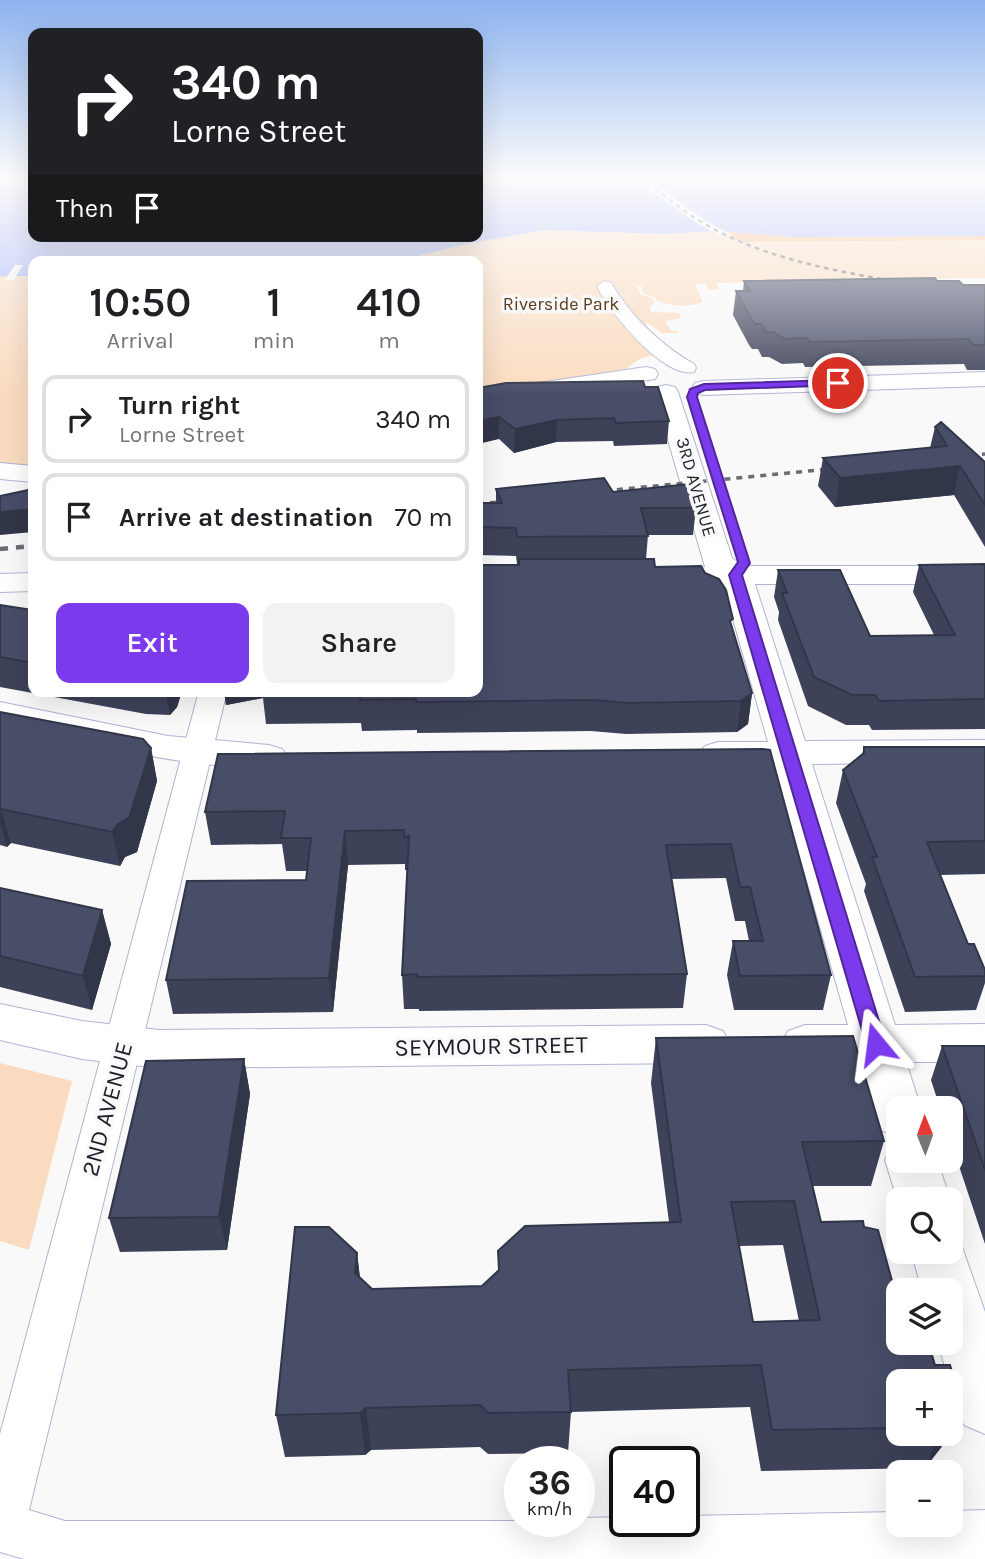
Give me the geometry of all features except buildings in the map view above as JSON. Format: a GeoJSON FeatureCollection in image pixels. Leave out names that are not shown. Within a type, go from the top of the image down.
{"type":"FeatureCollection","features":[{"type":"Feature","properties":{"kind":"street"},"geometry":{"type":"LineString","coordinates":[[605,286],[615,307],[673,377]]}},
{"type":"Feature","properties":{"kind":"street"},"geometry":{"type":"LineString","coordinates":[[483,399],[508,394],[615,387],[673,377],[985,379]]}},
{"type":"Feature","properties":{"kind":"street","name":"3RD AVENUE"},"geometry":{"type":"LineString","coordinates":[[673,377],[718,564],[735,575],[892,1096]]}},
{"type":"Feature","properties":{"kind":"street"},"geometry":{"type":"LineString","coordinates":[[0,471],[28,474]]}},
{"type":"Feature","properties":{"kind":"street"},"geometry":{"type":"LineString","coordinates":[[684,575],[985,575]]}},
{"type":"Feature","properties":{"kind":"street"},"geometry":{"type":"LineString","coordinates":[[0,583],[28,582]]}},
{"type":"Feature","properties":{"kind":"street","name":"2ND AVENUE"},"geometry":{"type":"LineString","coordinates":[[0,1527],[212,697]]}},
{"type":"Feature","properties":{"kind":"street"},"geometry":{"type":"LineString","coordinates":[[0,713],[198,752],[235,757],[303,757]]}},
{"type":"Feature","properties":{"kind":"street"},"geometry":{"type":"LineString","coordinates":[[685,754],[985,751]]}},
{"type":"Feature","properties":{"kind":"street","name":"SEYMOUR STREET"},"geometry":{"type":"LineString","coordinates":[[0,1021],[82,1040],[159,1049],[985,1043]]}},
{"type":"Feature","properties":{"kind":"street"},"geometry":{"type":"LineString","coordinates":[[963,1332],[985,1404]]}},
{"type":"Feature","properties":{"kind":"street"},"geometry":{"type":"LineString","coordinates":[[0,1527],[65,1546],[415,1546],[985,1535]]}},
{"type":"Feature","properties":{"kind":"green space","name":"Riverside Park"},"geometry":{"type":"Polygon","coordinates":[[[439,251],[985,251],[985,278],[717,283],[719,289],[709,290],[706,284],[695,284],[703,302],[686,306],[657,301],[655,297],[644,294],[641,287],[644,286],[637,286],[640,294],[652,298],[655,303],[649,307],[651,312],[679,313],[681,318],[665,321],[671,331],[679,331],[677,333],[662,333],[646,322],[652,356],[623,370],[588,378],[483,388],[483,256],[418,256],[439,251]]]}},
{"type":"Feature","properties":{"kind":"green space"},"geometry":{"type":"Polygon","coordinates":[[[15,264],[6,280],[14,280],[16,276],[28,276],[28,466],[0,463],[0,277],[7,276],[15,264]]]}},
{"type":"Feature","properties":{"kind":"green space"},"geometry":{"type":"Polygon","coordinates":[[[0,1063],[72,1081],[29,1250],[0,1241],[0,1063]]]}},
{"type":"Feature","properties":{"kind":"water"},"geometry":{"type":"Polygon","coordinates":[[[0,251],[439,251],[418,256],[28,256],[28,276],[16,276],[23,265],[15,265],[7,276],[0,277],[0,251]]]}},
{"type":"Feature","properties":{"kind":"railway"},"geometry":{"type":"LineString","coordinates":[[764,251],[827,268],[899,282]]}},
{"type":"Feature","properties":{"kind":"railway"},"geometry":{"type":"LineString","coordinates":[[958,456],[985,454]]}},
{"type":"Feature","properties":{"kind":"railway"},"geometry":{"type":"LineString","coordinates":[[593,492],[840,468]]}},
{"type":"Feature","properties":{"kind":"railway"},"geometry":{"type":"LineString","coordinates":[[483,503],[516,500]]}},
{"type":"Feature","properties":{"kind":"railway"},"geometry":{"type":"LineString","coordinates":[[0,549],[28,546]]}},
{"type":"Feature","properties":{"kind":"route"},"geometry":{"type":"LineString","coordinates":[[838,383],[704,387],[694,391],[692,397],[744,563],[735,575],[830,883],[876,1044]]}}]}
